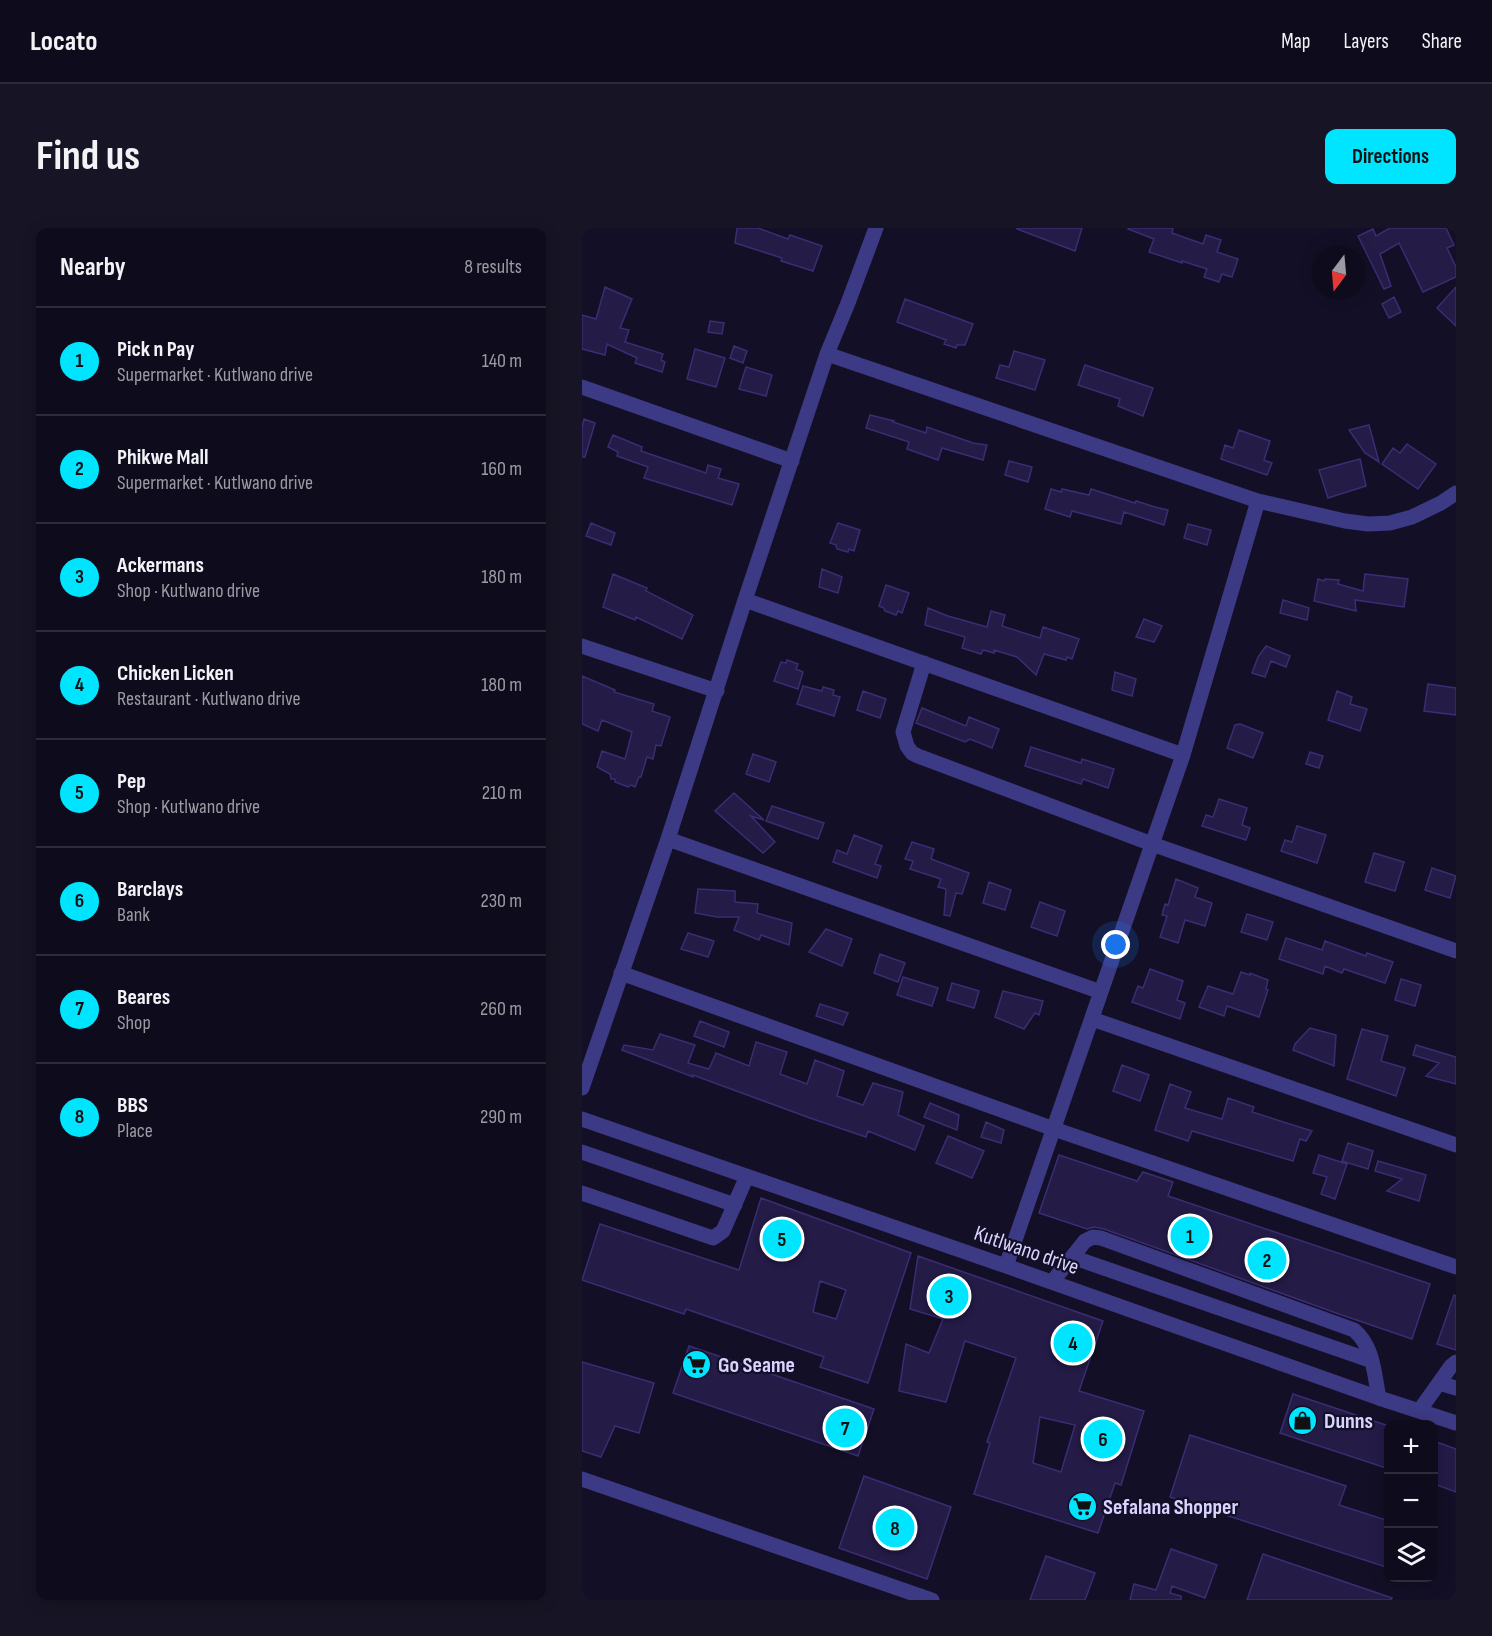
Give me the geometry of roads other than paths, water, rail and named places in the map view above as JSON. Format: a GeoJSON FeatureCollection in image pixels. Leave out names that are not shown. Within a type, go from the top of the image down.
{"type":"FeatureCollection","features":[{"type":"Feature","properties":{"kind":"street"},"geometry":{"type":"LineString","coordinates":[[582,1088],[668,839],[827,354],[876,228]]}},
{"type":"Feature","properties":{"kind":"street"},"geometry":{"type":"LineString","coordinates":[[827,354],[1258,501],[1345,521],[1368,524],[1390,523],[1412,517],[1442,503],[1456,493]]}},
{"type":"Feature","properties":{"kind":"street"},"geometry":{"type":"LineString","coordinates":[[582,387],[792,461]]}},
{"type":"Feature","properties":{"kind":"street"},"geometry":{"type":"LineString","coordinates":[[1006,1266],[1183,755],[1258,501]]}},
{"type":"Feature","properties":{"kind":"street"},"geometry":{"type":"LineString","coordinates":[[745,600],[1183,755]]}},
{"type":"Feature","properties":{"kind":"street"},"geometry":{"type":"LineString","coordinates":[[582,646],[717,691]]}},
{"type":"Feature","properties":{"kind":"street"},"geometry":{"type":"LineString","coordinates":[[924,663],[903,732],[904,741],[912,753],[1152,844],[1456,951]]}},
{"type":"Feature","properties":{"kind":"street"},"geometry":{"type":"LineString","coordinates":[[668,839],[1101,992]]}},
{"type":"Feature","properties":{"kind":"street"},"geometry":{"type":"LineString","coordinates":[[621,973],[1054,1129],[1456,1267]]}},
{"type":"Feature","properties":{"kind":"street"},"geometry":{"type":"LineString","coordinates":[[1092,1019],[1456,1146]]}},
{"type":"Feature","properties":{"kind":"street","name":"Kutlwano drive"},"geometry":{"type":"LineString","coordinates":[[582,1119],[1456,1424]]}},
{"type":"Feature","properties":{"kind":"street"},"geometry":{"type":"LineString","coordinates":[[582,1152],[735,1205]]}},
{"type":"Feature","properties":{"kind":"street"},"geometry":{"type":"LineString","coordinates":[[582,1193],[712,1238],[723,1231],[747,1176]]}},
{"type":"Feature","properties":{"kind":"street"},"geometry":{"type":"LineString","coordinates":[[1052,1282],[1085,1240],[1093,1237],[1101,1238],[1354,1330],[1361,1336],[1370,1351],[1379,1398]]}},
{"type":"Feature","properties":{"kind":"street"},"geometry":{"type":"LineString","coordinates":[[1072,1257],[1372,1361]]}},
{"type":"Feature","properties":{"kind":"street"},"geometry":{"type":"LineString","coordinates":[[1419,1411],[1456,1362]]}},
{"type":"Feature","properties":{"kind":"street"},"geometry":{"type":"LineString","coordinates":[[1439,1383],[1456,1388]]}},
{"type":"Feature","properties":{"kind":"street"},"geometry":{"type":"LineString","coordinates":[[582,1479],[932,1600]]}},
{"type":"Feature","properties":{"kind":"place","name":"Pick n Pay"},"geometry":{"type":"Point","coordinates":[1190,1236]}},
{"type":"Feature","properties":{"kind":"place","name":"Pep"},"geometry":{"type":"Point","coordinates":[782,1239]}},
{"type":"Feature","properties":{"kind":"place","name":"Phikwe Mall"},"geometry":{"type":"Point","coordinates":[1267,1260]}},
{"type":"Feature","properties":{"kind":"place","name":"Ackermans"},"geometry":{"type":"Point","coordinates":[949,1296]}},
{"type":"Feature","properties":{"kind":"place","name":"Chicken Licken"},"geometry":{"type":"Point","coordinates":[1073,1343]}},
{"type":"Feature","properties":{"kind":"place","name":"Go Seame"},"geometry":{"type":"Point","coordinates":[697,1364]}},
{"type":"Feature","properties":{"kind":"place","name":"Dunns"},"geometry":{"type":"Point","coordinates":[1303,1420]}},
{"type":"Feature","properties":{"kind":"place","name":"Beares"},"geometry":{"type":"Point","coordinates":[845,1428]}},
{"type":"Feature","properties":{"kind":"place","name":"Barclays"},"geometry":{"type":"Point","coordinates":[1103,1439]}},
{"type":"Feature","properties":{"kind":"place","name":"Sefalana Shopper"},"geometry":{"type":"Point","coordinates":[1082,1506]}},
{"type":"Feature","properties":{"kind":"place","name":"BBS"},"geometry":{"type":"Point","coordinates":[895,1528]}}]}
